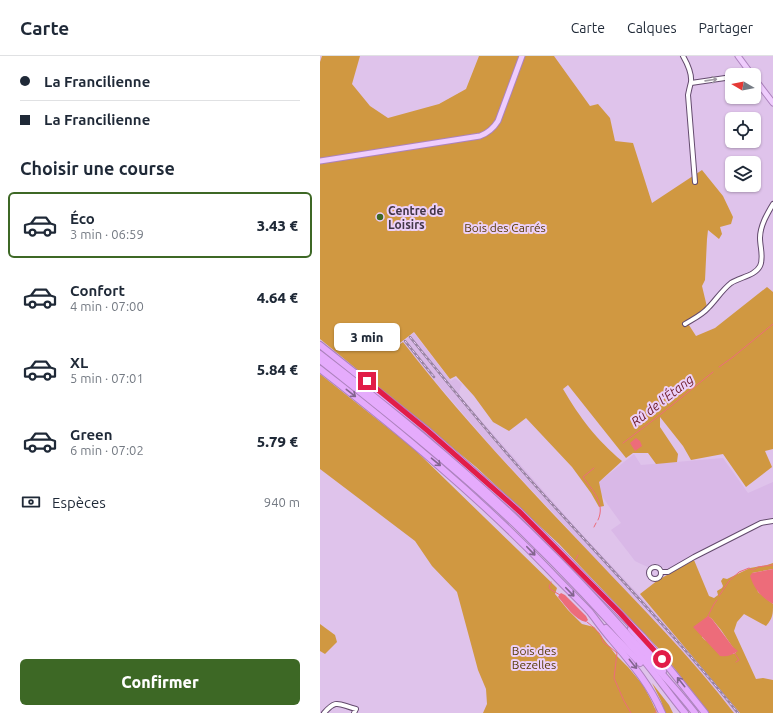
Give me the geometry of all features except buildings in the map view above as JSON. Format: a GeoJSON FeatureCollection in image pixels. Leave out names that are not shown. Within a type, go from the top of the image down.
{"type":"FeatureCollection","features":[{"type":"Feature","properties":{"kind":"highway"},"geometry":{"type":"LineString","coordinates":[[322,346],[413,418],[520,512],[653,648],[705,713]]}},
{"type":"Feature","properties":{"kind":"highway"},"geometry":{"type":"LineString","coordinates":[[320,354],[409,424],[521,524],[586,589],[679,693]]}},
{"type":"Feature","properties":{"kind":"highway"},"geometry":{"type":"LineString","coordinates":[[320,360],[433,450],[514,524],[547,556],[604,616],[643,660],[685,713]]}},
{"type":"Feature","properties":{"kind":"highway"},"geometry":{"type":"LineString","coordinates":[[320,369],[396,429],[463,486],[531,550],[590,613],[643,678],[652,692],[662,713]]}},
{"type":"Feature","properties":{"kind":"highway"},"geometry":{"type":"LineString","coordinates":[[598,592],[650,653],[695,713]]}},
{"type":"Feature","properties":{"kind":"highway"},"geometry":{"type":"LineString","coordinates":[[590,613],[614,635],[662,685]]}},
{"type":"Feature","properties":{"kind":"main road"},"geometry":{"type":"LineString","coordinates":[[320,161],[480,136],[486,133],[495,126],[498,121],[522,56]]}},
{"type":"Feature","properties":{"kind":"main road"},"geometry":{"type":"LineString","coordinates":[[738,56],[747,68]]}},
{"type":"Feature","properties":{"kind":"main road"},"geometry":{"type":"LineString","coordinates":[[761,87],[773,103]]}},
{"type":"Feature","properties":{"kind":"street"},"geometry":{"type":"LineString","coordinates":[[683,56],[690,73],[688,95],[695,182]]}},
{"type":"Feature","properties":{"kind":"street"},"geometry":{"type":"LineString","coordinates":[[690,83],[725,78]]}},
{"type":"Feature","properties":{"kind":"street"},"geometry":{"type":"LineString","coordinates":[[685,324],[703,313],[731,283],[752,274],[758,269],[761,261],[761,231],[773,204]]}},
{"type":"Feature","properties":{"kind":"street"},"geometry":{"type":"LineString","coordinates":[[661,572],[668,572],[761,522],[773,521]]}},
{"type":"Feature","properties":{"kind":"street"},"geometry":{"type":"LineString","coordinates":[[324,713],[334,704],[356,709],[354,713]]}},
{"type":"Feature","properties":{"kind":"shaded area"},"geometry":{"type":"Polygon","coordinates":[[[414,333],[451,381],[455,378],[462,384],[459,392],[460,396],[578,530],[687,646],[742,713],[733,713],[571,532],[495,451],[403,342],[414,333]]]}},
{"type":"Feature","properties":{"kind":"shaded area"},"geometry":{"type":"Polygon","coordinates":[[[636,438],[640,441],[642,446],[635,451],[630,443],[636,438]]]}},
{"type":"Feature","properties":{"kind":"shaded area"},"geometry":{"type":"Polygon","coordinates":[[[634,454],[641,465],[723,458],[748,493],[773,482],[773,518],[759,520],[667,570],[655,563],[648,567],[641,564],[635,561],[611,530],[621,523],[600,493],[599,482],[634,454]]]}},
{"type":"Feature","properties":{"kind":"shaded area"},"geometry":{"type":"Polygon","coordinates":[[[773,569],[773,604],[758,592],[750,576],[752,573],[773,569]]]}},
{"type":"Feature","properties":{"kind":"shaded area"},"geometry":{"type":"Polygon","coordinates":[[[561,593],[565,595],[586,616],[588,620],[586,622],[578,619],[567,608],[558,597],[561,593]]]}},
{"type":"Feature","properties":{"kind":"shaded area"},"geometry":{"type":"Polygon","coordinates":[[[708,616],[738,651],[734,654],[720,656],[693,627],[708,616]]]}},
{"type":"Feature","properties":{"kind":"green space","name":"Bois des Carrés"},"geometry":{"type":"Polygon","coordinates":[[[322,56],[360,56],[352,84],[370,106],[388,118],[439,104],[466,89],[479,56],[554,56],[590,106],[598,104],[610,118],[615,141],[633,143],[652,203],[702,170],[723,196],[733,217],[731,224],[720,227],[722,234],[719,239],[708,230],[705,280],[702,286],[707,307],[687,322],[696,336],[715,328],[767,287],[773,292],[773,449],[765,451],[772,467],[746,487],[723,454],[691,460],[683,446],[660,417],[660,427],[678,454],[677,462],[656,464],[648,453],[633,453],[626,458],[568,385],[563,389],[582,419],[604,445],[622,461],[599,482],[604,506],[599,507],[591,493],[572,467],[526,418],[509,431],[493,422],[474,396],[456,376],[450,379],[414,332],[396,346],[403,342],[425,370],[495,451],[543,504],[665,632],[701,672],[734,713],[709,713],[661,651],[559,544],[476,467],[320,339],[320,62],[322,56]]]}},
{"type":"Feature","properties":{"kind":"green space","name":"Bois des Bezelles"},"geometry":{"type":"Polygon","coordinates":[[[320,374],[412,447],[557,588],[555,594],[568,610],[582,624],[594,627],[616,655],[643,685],[657,713],[483,713],[487,704],[486,689],[478,670],[457,592],[432,566],[415,541],[320,469],[320,374]]]}},
{"type":"Feature","properties":{"kind":"green space"},"geometry":{"type":"Polygon","coordinates":[[[694,560],[709,596],[714,598],[718,595],[717,591],[723,586],[721,581],[723,578],[727,579],[750,568],[773,563],[773,569],[752,573],[758,592],[773,604],[773,613],[770,621],[766,626],[744,614],[737,622],[734,631],[756,679],[763,678],[773,680],[773,713],[740,713],[640,594],[658,580],[694,560]],[[708,616],[702,637],[705,640],[734,654],[736,652],[712,619],[708,616]]]}},
{"type":"Feature","properties":{"kind":"green space"},"geometry":{"type":"Polygon","coordinates":[[[320,624],[335,635],[337,642],[325,654],[320,651],[320,624]]]}},
{"type":"Feature","properties":{"kind":"green space"},"geometry":{"type":"Polygon","coordinates":[[[652,683],[669,705],[673,713],[665,713],[652,683]]]}},
{"type":"Feature","properties":{"kind":"waterway","name":"Rû de l'Étang"},"geometry":{"type":"LineString","coordinates":[[719,367],[773,324]]}},
{"type":"Feature","properties":{"kind":"waterway","name":"Rû de l'Étang"},"geometry":{"type":"LineString","coordinates":[[623,443],[713,372]]}},
{"type":"Feature","properties":{"kind":"waterway","name":"Rû de l'Étang"},"geometry":{"type":"LineString","coordinates":[[594,468],[583,477],[599,502],[600,514],[598,520]]}},
{"type":"Feature","properties":{"kind":"waterway","name":"Rû de l'Étang"},"geometry":{"type":"LineString","coordinates":[[594,527],[596,523]]}},
{"type":"Feature","properties":{"kind":"waterway"},"geometry":{"type":"LineString","coordinates":[[576,559],[578,555]]}},
{"type":"Feature","properties":{"kind":"waterway"},"geometry":{"type":"LineString","coordinates":[[719,596],[729,581],[739,572],[749,568],[753,570],[758,567],[773,565]]}},
{"type":"Feature","properties":{"kind":"waterway"},"geometry":{"type":"LineString","coordinates":[[551,582],[549,587],[550,589],[560,595]]}},
{"type":"Feature","properties":{"kind":"waterway"},"geometry":{"type":"LineString","coordinates":[[709,617],[708,616],[717,600]]}},
{"type":"Feature","properties":{"kind":"waterway"},"geometry":{"type":"LineString","coordinates":[[587,622],[599,633],[603,642],[617,653],[614,678],[631,713]]}},
{"type":"Feature","properties":{"kind":"waterway"},"geometry":{"type":"LineString","coordinates":[[734,652],[739,660],[736,662]]}},
{"type":"Feature","properties":{"kind":"waterway"},"geometry":{"type":"LineString","coordinates":[[655,713],[656,706]]}},
{"type":"Feature","properties":{"kind":"railway"},"geometry":{"type":"LineString","coordinates":[[410,337],[503,449],[685,650],[738,713]]}},
{"type":"Feature","properties":{"kind":"railway"},"geometry":{"type":"LineString","coordinates":[[405,341],[434,377]]}},
{"type":"Feature","properties":{"kind":"place","name":"Centre de Loisirs"},"geometry":{"type":"Point","coordinates":[380,217]}},
{"type":"Feature","properties":{"kind":"route"},"geometry":{"type":"LineString","coordinates":[[367,381],[428,431],[520,512],[620,613],[662,659]]}}]}
